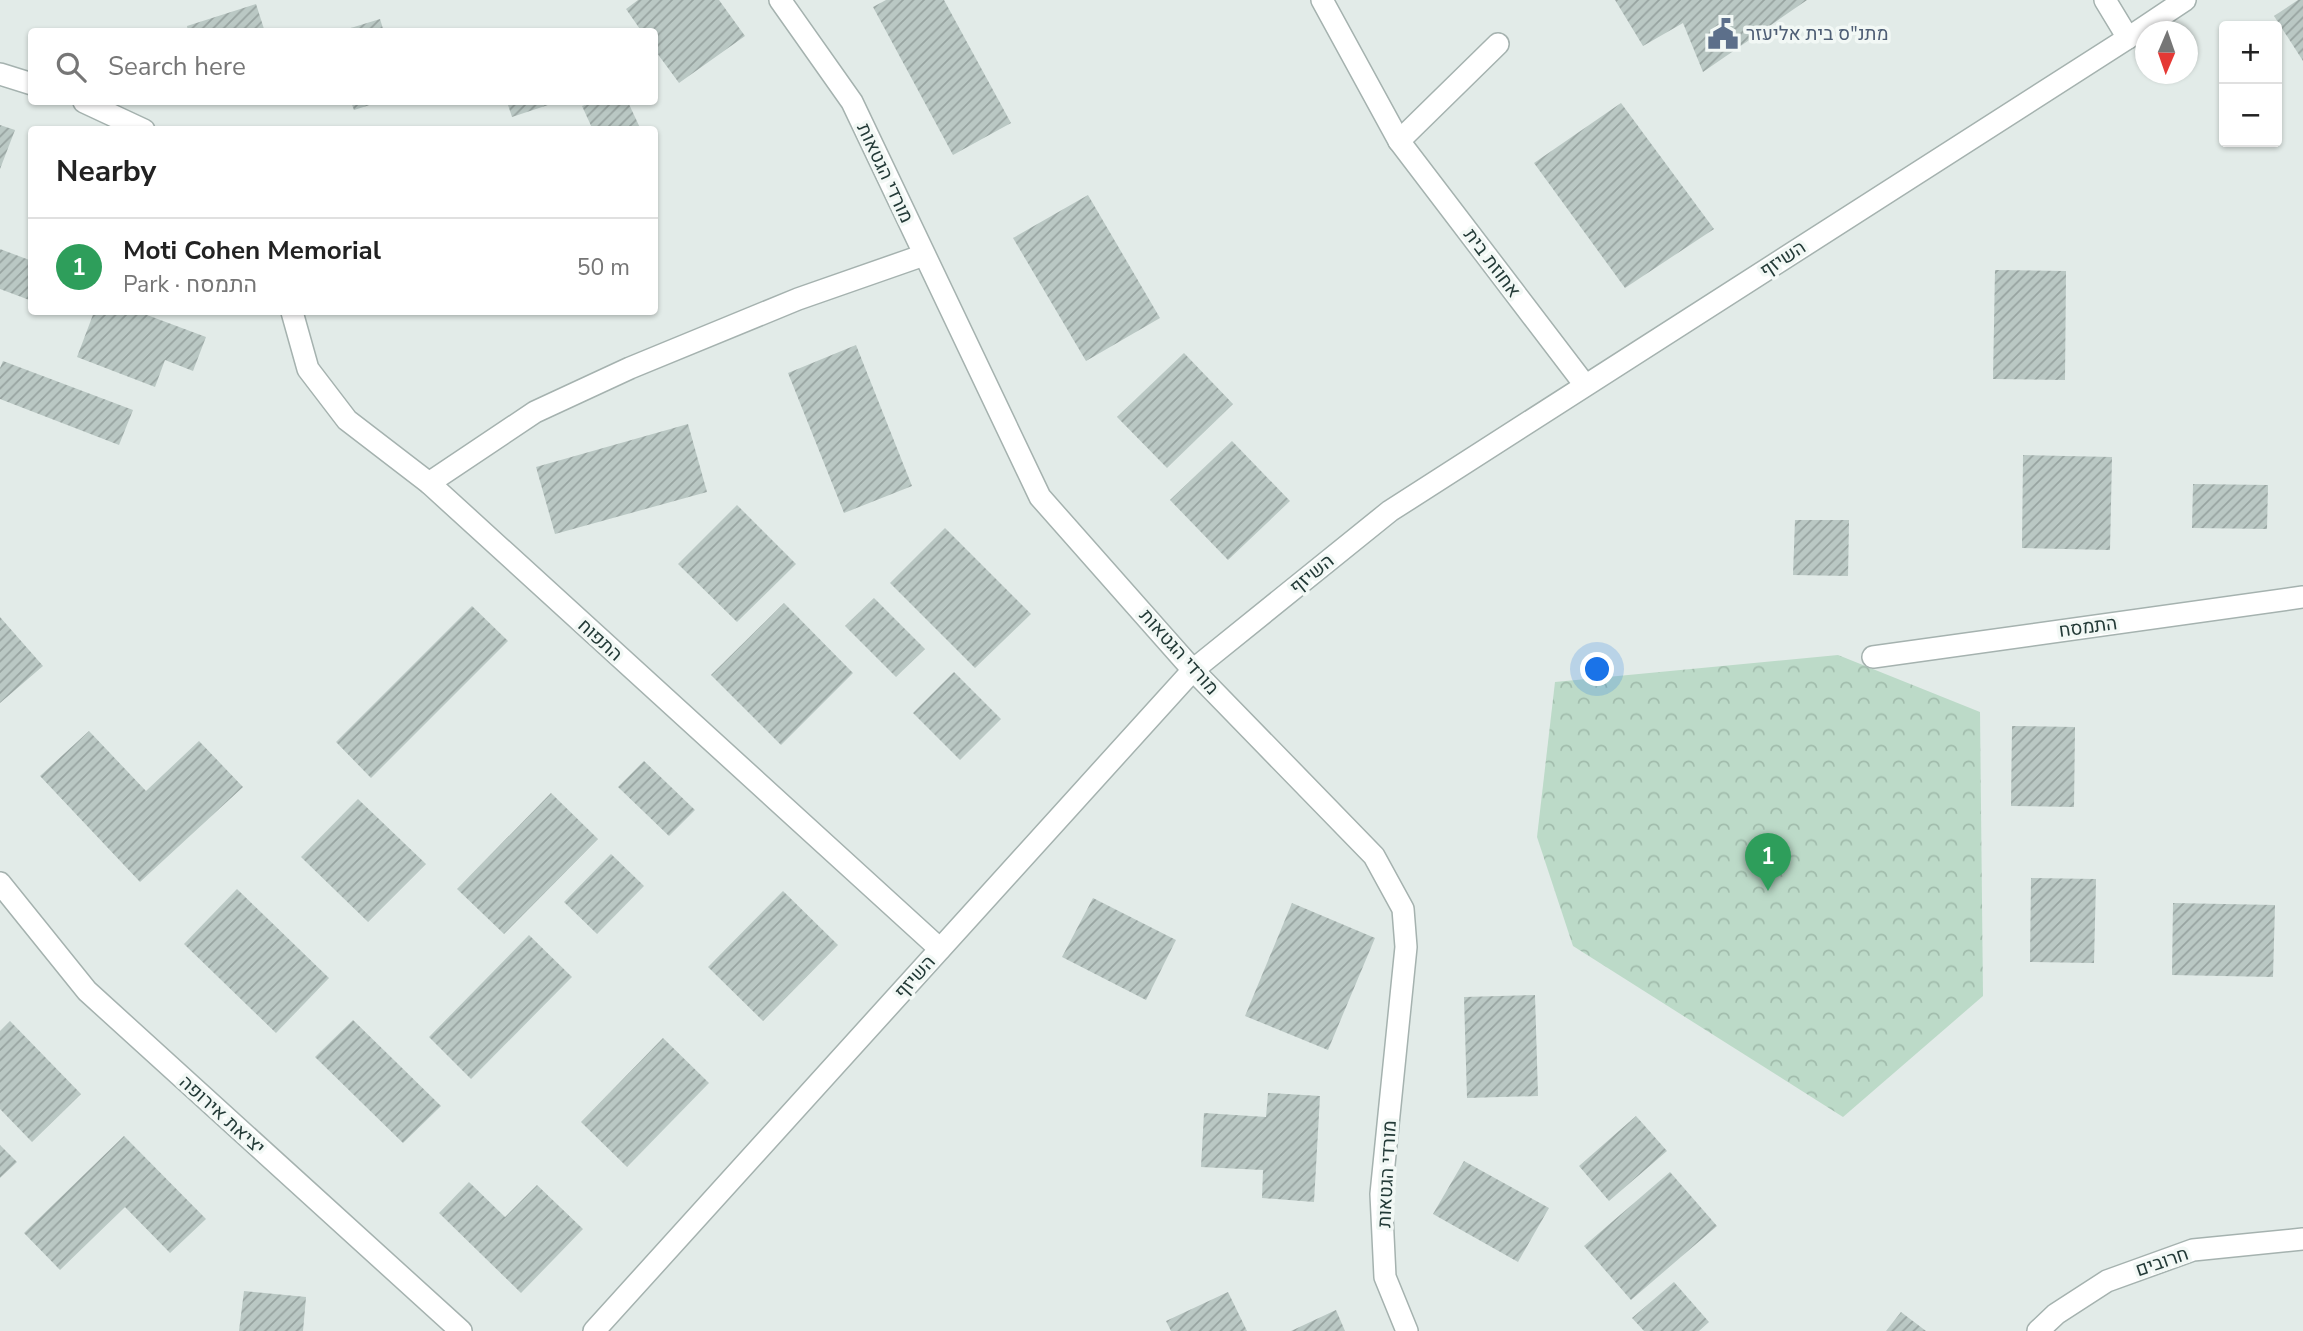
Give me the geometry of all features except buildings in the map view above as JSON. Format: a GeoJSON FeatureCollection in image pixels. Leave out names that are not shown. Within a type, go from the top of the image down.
{"type":"FeatureCollection","features":[{"type":"Feature","properties":{"kind":"street","name":"מורדי הגטאות"},"geometry":{"type":"LineString","coordinates":[[780,0],[852,102],[1040,497],[1193,670],[1374,856],[1403,909],[1406,947],[1381,1194],[1385,1277],[1407,1331]]}},
{"type":"Feature","properties":{"kind":"street","name":"אחוזת בית"},"geometry":{"type":"LineString","coordinates":[[1322,0],[1399,141],[1585,386]]}},
{"type":"Feature","properties":{"kind":"street"},"geometry":{"type":"LineString","coordinates":[[2105,0],[2128,38]]}},
{"type":"Feature","properties":{"kind":"street","name":"השיזף"},"geometry":{"type":"LineString","coordinates":[[594,1331],[1193,670],[1390,511],[2185,0]]}},
{"type":"Feature","properties":{"kind":"street"},"geometry":{"type":"LineString","coordinates":[[1399,141],[1498,44]]}},
{"type":"Feature","properties":{"kind":"street"},"geometry":{"type":"LineString","coordinates":[[0,75],[28,83]]}},
{"type":"Feature","properties":{"kind":"street"},"geometry":{"type":"LineString","coordinates":[[90,105],[135,126]]}},
{"type":"Feature","properties":{"kind":"street"},"geometry":{"type":"LineString","coordinates":[[429,483],[535,412],[630,368],[798,299],[924,254]]}},
{"type":"Feature","properties":{"kind":"street","name":"התפוח"},"geometry":{"type":"LineString","coordinates":[[293,315],[308,369],[347,420],[429,483],[940,949]]}},
{"type":"Feature","properties":{"kind":"street","name":"התמסח"},"geometry":{"type":"LineString","coordinates":[[1873,657],[2303,597]]}},
{"type":"Feature","properties":{"kind":"street","name":"יציאת אירופה"},"geometry":{"type":"LineString","coordinates":[[0,883],[87,991],[461,1331]]}},
{"type":"Feature","properties":{"kind":"street","name":"חרובים"},"geometry":{"type":"LineString","coordinates":[[2038,1331],[2056,1314],[2107,1281],[2193,1250],[2303,1239]]}},
{"type":"Feature","properties":{"kind":"green space"},"geometry":{"type":"Polygon","coordinates":[[[1838,655],[1980,712],[1983,996],[1843,1117],[1573,946],[1537,837],[1555,682],[1838,655]]]}},
{"type":"Feature","properties":{"kind":"place","name":"מתנ\"ס בית אליעזר"},"geometry":{"type":"Point","coordinates":[1723,34]}},
{"type":"Feature","properties":{"kind":"place","name":"Moti Cohen Memorial"},"geometry":{"type":"Point","coordinates":[1768,891]}}]}
